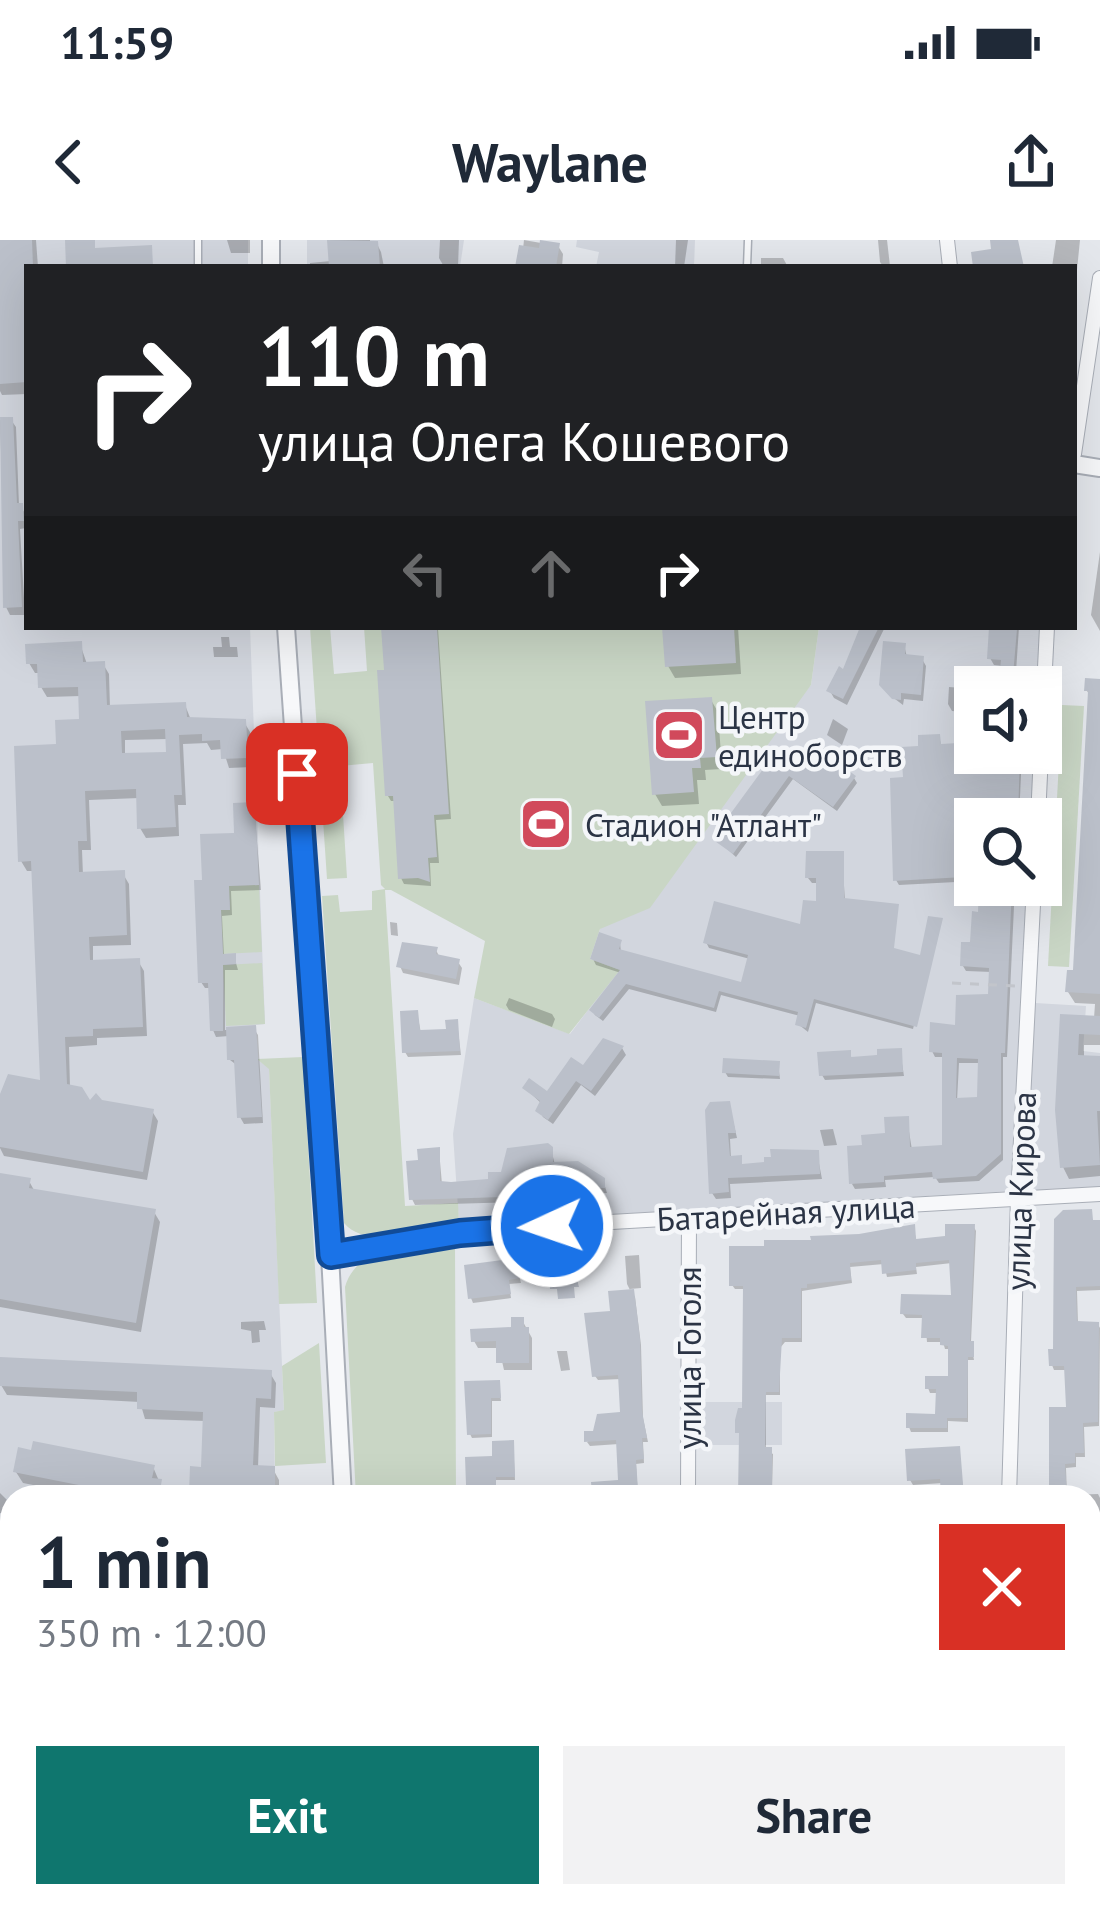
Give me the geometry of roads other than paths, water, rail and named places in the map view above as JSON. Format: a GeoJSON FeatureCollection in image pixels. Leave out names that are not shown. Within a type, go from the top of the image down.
{"type":"FeatureCollection","features":[{"type":"Feature","properties":{"kind":"street"},"geometry":{"type":"LineString","coordinates":[[1077,434],[1100,278]]}},
{"type":"Feature","properties":{"kind":"street"},"geometry":{"type":"LineString","coordinates":[[286,630],[331,1255],[342,1485]]}},
{"type":"Feature","properties":{"kind":"street"},"geometry":{"type":"LineString","coordinates":[[1045,666],[1047,630]]}},
{"type":"Feature","properties":{"kind":"street","name":"улица Кирова"},"geometry":{"type":"LineString","coordinates":[[1009,1485],[1033,906]]}},
{"type":"Feature","properties":{"kind":"street","name":"Батарейная улица"},"geometry":{"type":"LineString","coordinates":[[331,1255],[482,1230],[1100,1194]]}},
{"type":"Feature","properties":{"kind":"street","name":"улица Гоголя"},"geometry":{"type":"LineString","coordinates":[[688,1485],[689,1218]]}},
{"type":"Feature","properties":{"kind":"place","name":"Центр единоборств"},"geometry":{"type":"Point","coordinates":[679,735]}},
{"type":"Feature","properties":{"kind":"place","name":"Стадион \"Атлант\""},"geometry":{"type":"Point","coordinates":[546,824]}}]}
